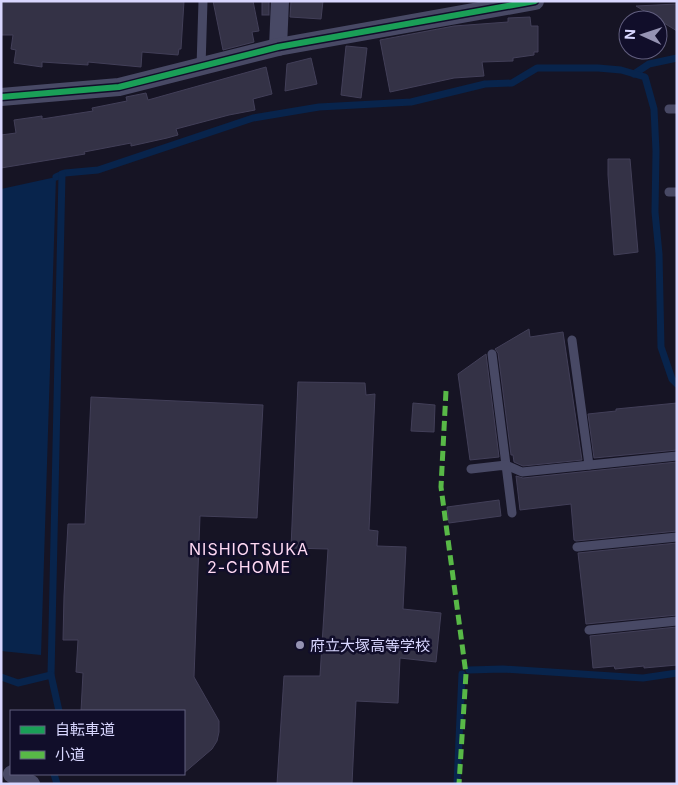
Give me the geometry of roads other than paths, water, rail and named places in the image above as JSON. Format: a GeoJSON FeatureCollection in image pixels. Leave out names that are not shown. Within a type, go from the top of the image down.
{"type":"FeatureCollection","features":[{"type":"Feature","properties":{"kind":"street"},"geometry":{"type":"LineString","coordinates":[[278,48],[280,1]]}},
{"type":"Feature","properties":{"kind":"street"},"geometry":{"type":"LineString","coordinates":[[1,97],[119,87],[278,48],[535,1]]}},
{"type":"Feature","properties":{"kind":"street"},"geometry":{"type":"LineString","coordinates":[[15,775],[31,784]]}},
{"type":"Feature","properties":{"kind":"lane"},"geometry":{"type":"LineString","coordinates":[[201,66],[203,1]]}},
{"type":"Feature","properties":{"kind":"lane"},"geometry":{"type":"LineString","coordinates":[[572,340],[590,465]]}},
{"type":"Feature","properties":{"kind":"lane"},"geometry":{"type":"LineString","coordinates":[[492,354],[512,513]]}},
{"type":"Feature","properties":{"kind":"lane"},"geometry":{"type":"LineString","coordinates":[[471,469],[506,465],[522,472],[677,456]]}},
{"type":"Feature","properties":{"kind":"lane"},"geometry":{"type":"LineString","coordinates":[[577,547],[677,537]]}},
{"type":"Feature","properties":{"kind":"lane"},"geometry":{"type":"LineString","coordinates":[[589,630],[677,621]]}},
{"type":"Feature","properties":{"kind":"water"},"geometry":{"type":"Polygon","coordinates":[[[56,177],[41,655],[1,651],[1,189],[56,177]]]}},
{"type":"Feature","properties":{"kind":"waterway"},"geometry":{"type":"LineString","coordinates":[[634,74],[649,64],[677,58]]}},
{"type":"Feature","properties":{"kind":"waterway"},"geometry":{"type":"LineString","coordinates":[[56,177],[65,173],[98,170],[253,118],[319,107],[411,102],[485,84],[512,83],[537,68],[598,68],[621,70],[645,77],[654,109],[656,151],[655,212],[659,254],[661,347],[672,379],[677,384]]}},
{"type":"Feature","properties":{"kind":"waterway"},"geometry":{"type":"LineString","coordinates":[[51,675],[62,174]]}},
{"type":"Feature","properties":{"kind":"waterway"},"geometry":{"type":"LineString","coordinates":[[469,670],[503,669],[643,678],[677,673]]}},
{"type":"Feature","properties":{"kind":"waterway"},"geometry":{"type":"LineString","coordinates":[[457,784],[462,674]]}},
{"type":"Feature","properties":{"kind":"waterway"},"geometry":{"type":"LineString","coordinates":[[1,677],[18,683],[51,675],[59,710]]}},
{"type":"Feature","properties":{"kind":"waterway"},"geometry":{"type":"LineString","coordinates":[[54,775],[57,784]]}},
{"type":"Feature","properties":{"kind":"place","name":"府立大塚高等学校"},"geometry":{"type":"Point","coordinates":[300,645]}},
{"type":"Feature","properties":{"kind":"district","name":"NISHIOTSUKA 2-CHOME"},"geometry":{"type":"Point","coordinates":[249,558]}}]}
